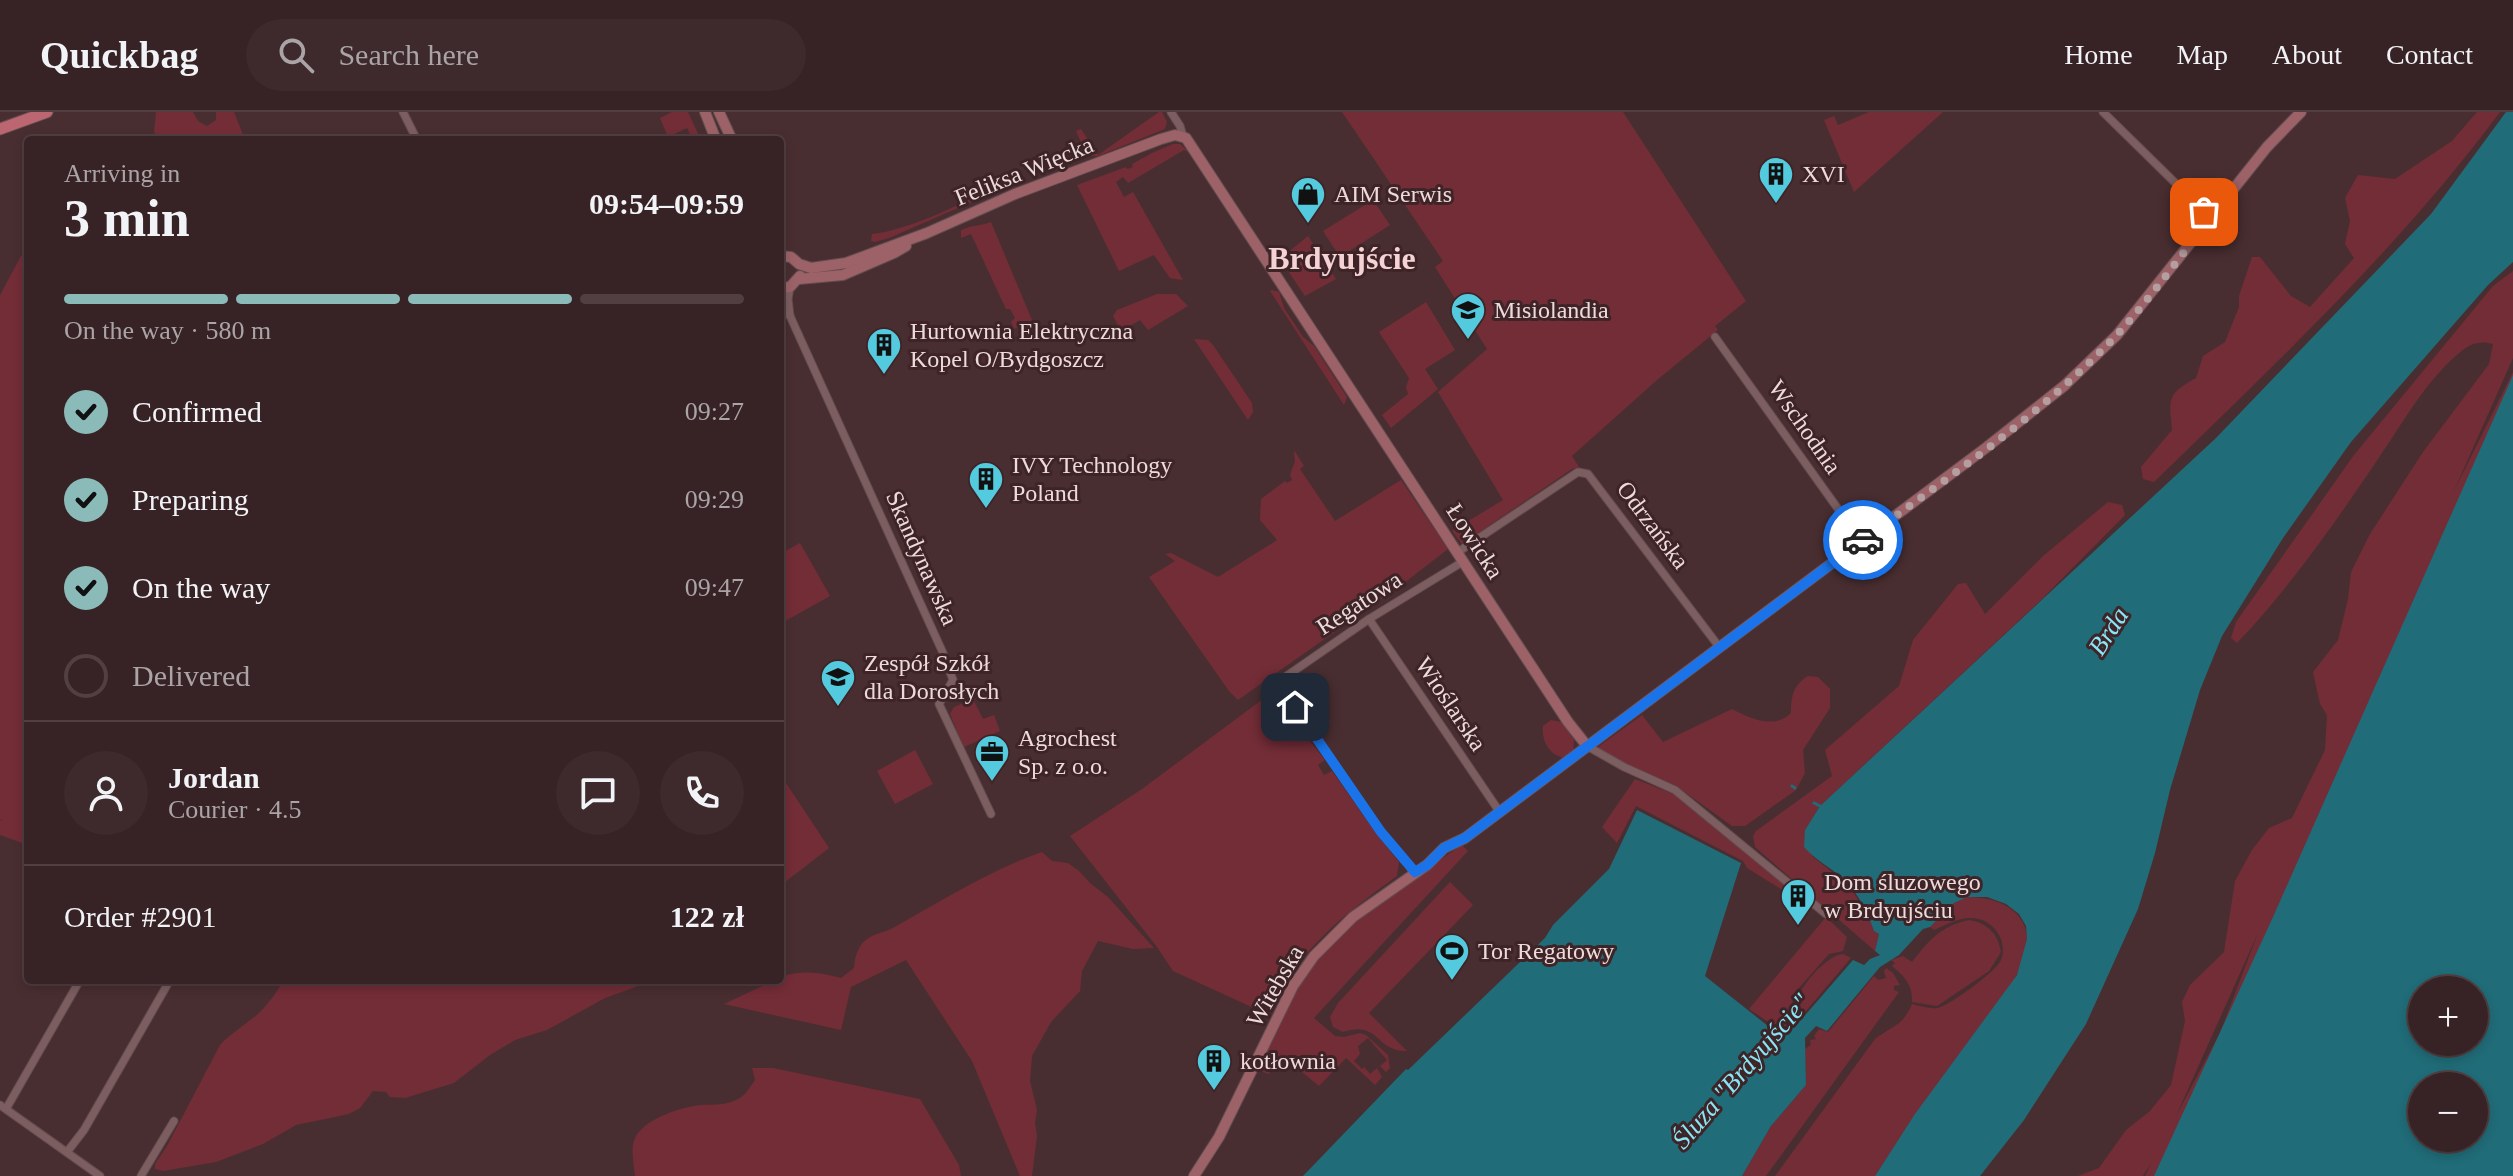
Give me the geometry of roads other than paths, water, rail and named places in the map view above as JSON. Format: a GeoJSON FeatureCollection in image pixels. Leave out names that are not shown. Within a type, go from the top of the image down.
{"type":"FeatureCollection","features":[{"type":"Feature","properties":{"kind":"main road"},"geometry":{"type":"LineString","coordinates":[[0,129],[47,112]]}},
{"type":"Feature","properties":{"kind":"street"},"geometry":{"type":"LineString","coordinates":[[403,112],[415,136]]}},
{"type":"Feature","properties":{"kind":"street"},"geometry":{"type":"LineString","coordinates":[[705,112],[714,136]]}},
{"type":"Feature","properties":{"kind":"street"},"geometry":{"type":"LineString","coordinates":[[719,112],[730,136]]}},
{"type":"Feature","properties":{"kind":"street","name":"Łowicka"},"geometry":{"type":"LineString","coordinates":[[1171,112],[1183,136],[1192,144],[1568,722],[1587,746],[1675,790],[1826,914]]}},
{"type":"Feature","properties":{"kind":"street"},"geometry":{"type":"LineString","coordinates":[[2103,112],[2211,218]]}},
{"type":"Feature","properties":{"kind":"street","name":"Witebska"},"geometry":{"type":"LineString","coordinates":[[1194,1176],[1219,1137],[1293,986],[1308,963],[1339,928],[1427,865],[1444,848],[1465,838],[2026,417],[2092,361],[2117,335],[2267,147],[2301,112]]}},
{"type":"Feature","properties":{"kind":"street","name":"Feliksa Więcka"},"geometry":{"type":"LineString","coordinates":[[799,264],[816,268],[846,263],[927,233],[1015,194],[1170,136],[1183,136]]}},
{"type":"Feature","properties":{"kind":"street","name":"Feliksa Więcka"},"geometry":{"type":"LineString","coordinates":[[799,279],[843,275],[894,253],[927,233]]}},
{"type":"Feature","properties":{"kind":"street"},"geometry":{"type":"LineString","coordinates":[[784,256],[799,264],[799,279],[785,288]]}},
{"type":"Feature","properties":{"kind":"street","name":"Skandynawska"},"geometry":{"type":"LineString","coordinates":[[785,288],[790,316]]}},
{"type":"Feature","properties":{"kind":"street","name":"Skandynawska"},"geometry":{"type":"LineString","coordinates":[[784,309],[790,316],[943,653],[953,680],[939,704],[991,814]]}},
{"type":"Feature","properties":{"kind":"street","name":"Wschodnia"},"geometry":{"type":"LineString","coordinates":[[1715,337],[1861,541]]}},
{"type":"Feature","properties":{"kind":"street","name":"Odrzańska"},"geometry":{"type":"LineString","coordinates":[[1461,556],[1578,472],[1588,474],[1720,648]]}},
{"type":"Feature","properties":{"kind":"street","name":"Regatowa"},"geometry":{"type":"LineString","coordinates":[[1415,872],[1381,832],[1278,682],[1461,556]]}},
{"type":"Feature","properties":{"kind":"street","name":"Wioślarska"},"geometry":{"type":"LineString","coordinates":[[1369,619],[1499,811]]}},
{"type":"Feature","properties":{"kind":"street"},"geometry":{"type":"LineString","coordinates":[[78,984],[3,1107],[100,1176]]}},
{"type":"Feature","properties":{"kind":"street"},"geometry":{"type":"LineString","coordinates":[[67,1152],[84,1130],[168,984]]}},
{"type":"Feature","properties":{"kind":"street"},"geometry":{"type":"LineString","coordinates":[[141,1176],[174,1121]]}},
{"type":"Feature","properties":{"kind":"water"},"geometry":{"type":"Polygon","coordinates":[[[2506,112],[2513,112],[2513,262],[2488,285],[2351,442],[2283,538],[2222,636],[2200,690],[2138,909],[2086,1024],[2024,1120],[1980,1176],[1875,1176],[1915,1114],[2017,975],[2027,939],[2026,926],[2019,914],[2006,904],[1987,897],[1967,897],[1954,903],[1930,927],[1923,929],[1899,955],[1880,967],[1827,1031],[1816,1026],[1805,1038],[1806,1085],[1771,1126],[1742,1176],[1303,1176],[1406,1069],[1545,938],[1553,925],[1609,869],[1637,810],[1741,863],[1705,976],[1773,1030],[1794,1028],[1853,960],[1864,965],[1880,955],[1875,951],[1879,934],[1874,931],[1857,895],[1804,847],[1805,830],[1820,806],[2216,438],[2431,214],[2506,112]]]}},
{"type":"Feature","properties":{"kind":"water"},"geometry":{"type":"Polygon","coordinates":[[[2513,375],[2513,1176],[2154,1176],[2273,917],[2513,375]]]}},
{"type":"Feature","properties":{"kind":"waterway"},"geometry":{"type":"LineString","coordinates":[[1814,803],[1820,806]]}},
{"type":"Feature","properties":{"kind":"place","name":"XVI"},"geometry":{"type":"Point","coordinates":[1776,205]}},
{"type":"Feature","properties":{"kind":"place","name":"AIM Serwis"},"geometry":{"type":"Point","coordinates":[1308,225]}},
{"type":"Feature","properties":{"kind":"place","name":"Misiolandia"},"geometry":{"type":"Point","coordinates":[1468,341]}},
{"type":"Feature","properties":{"kind":"place","name":"Hurtownia Elektryczna Kopel O/Bydgoszcz"},"geometry":{"type":"Point","coordinates":[884,376]}},
{"type":"Feature","properties":{"kind":"place","name":"IVY Technology Poland"},"geometry":{"type":"Point","coordinates":[986,510]}},
{"type":"Feature","properties":{"kind":"place","name":"Zespół Szkół dla Dorosłych"},"geometry":{"type":"Point","coordinates":[838,708]}},
{"type":"Feature","properties":{"kind":"place","name":"Agrochest Sp. z o.o."},"geometry":{"type":"Point","coordinates":[992,783]}},
{"type":"Feature","properties":{"kind":"place","name":"Dom śluzowego w Brdyujściu"},"geometry":{"type":"Point","coordinates":[1798,927]}},
{"type":"Feature","properties":{"kind":"place","name":"Tor Regatowy"},"geometry":{"type":"Point","coordinates":[1452,982]}},
{"type":"Feature","properties":{"kind":"place","name":"kotłownia"},"geometry":{"type":"Point","coordinates":[1214,1092]}},
{"type":"Feature","properties":{"kind":"district","name":"Brdyujście"},"geometry":{"type":"Point","coordinates":[1342,258]}},
{"type":"Feature","properties":{"kind":"water label","name":"Brda"},"geometry":{"type":"Point","coordinates":[2108,631]}},
{"type":"Feature","properties":{"kind":"water label","name":"Śluza \"Brdyujście\""},"geometry":{"type":"Point","coordinates":[1741,1071]}}]}
